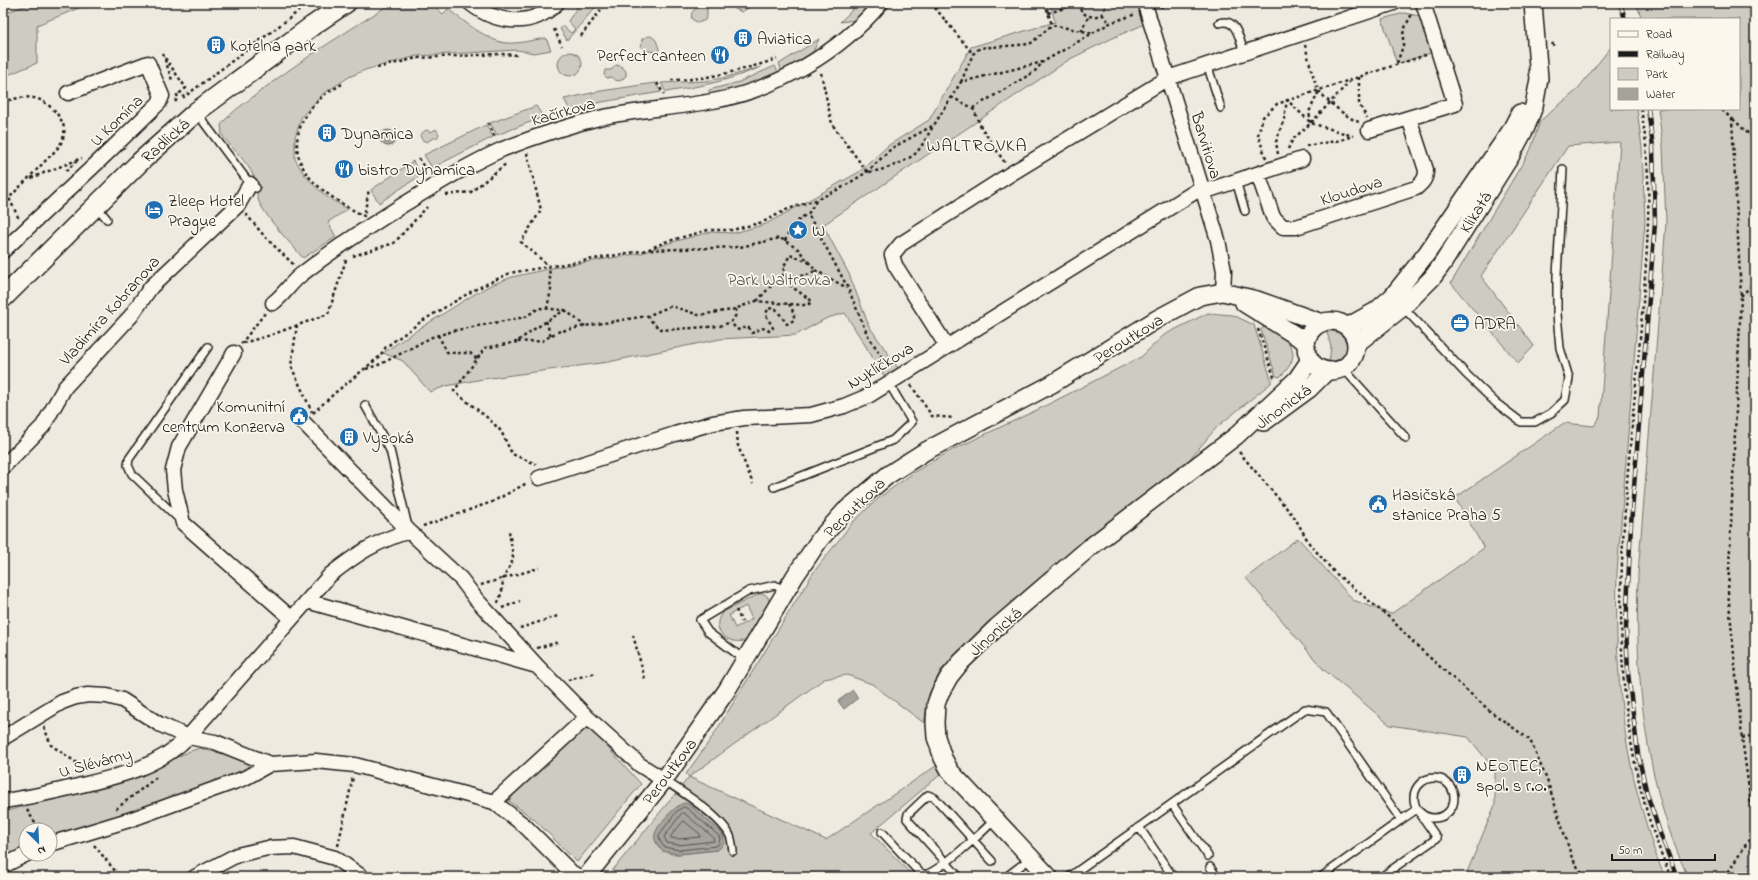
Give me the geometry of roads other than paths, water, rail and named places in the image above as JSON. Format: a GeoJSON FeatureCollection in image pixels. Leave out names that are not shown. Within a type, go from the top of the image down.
{"type":"FeatureCollection","features":[{"type":"Feature","properties":{"kind":"main road","name":"Radlická"},"geometry":{"type":"LineString","coordinates":[[3,298],[102,212],[140,162],[196,112],[312,26],[346,3]]}},
{"type":"Feature","properties":{"kind":"street"},"geometry":{"type":"LineString","coordinates":[[470,3],[495,17],[512,21],[527,20],[539,16],[557,3]]}},
{"type":"Feature","properties":{"kind":"street","name":"Kačírkova"},"geometry":{"type":"LineString","coordinates":[[273,303],[300,275],[318,262],[380,219],[460,170],[523,142],[599,118],[714,101],[770,84],[805,66],[822,55],[860,24],[881,3]]}},
{"type":"Feature","properties":{"kind":"street"},"geometry":{"type":"LineString","coordinates":[[946,346],[895,265],[892,254],[901,244],[1012,173],[1168,78],[1394,3]]}},
{"type":"Feature","properties":{"kind":"street","name":"Klikatá"},"geometry":{"type":"LineString","coordinates":[[1356,344],[1403,308],[1432,278],[1510,157],[1526,127],[1534,106],[1540,79],[1533,3]]}},
{"type":"Feature","properties":{"kind":"street"},"geometry":{"type":"LineString","coordinates":[[1377,128],[1455,104],[1438,51],[1418,6]]}},
{"type":"Feature","properties":{"kind":"street","name":"Barvitiova"},"geometry":{"type":"LineString","coordinates":[[1148,10],[1220,247],[1224,271],[1225,292]]}},
{"type":"Feature","properties":{"kind":"street","name":"Klikatá"},"geometry":{"type":"LineString","coordinates":[[1347,327],[1376,311],[1392,297],[1424,257],[1505,138],[1526,104],[1533,78],[1538,47]]}},
{"type":"Feature","properties":{"kind":"street","name":"U Komína"},"geometry":{"type":"LineString","coordinates":[[3,251],[108,153],[159,103],[162,96],[148,63],[68,94]]}},
{"type":"Feature","properties":{"kind":"street","name":"Kloudova"},"geometry":{"type":"LineString","coordinates":[[1265,167],[1273,217],[1283,228],[1296,227],[1416,188],[1426,177],[1426,170],[1409,118]]}},
{"type":"Feature","properties":{"kind":"street"},"geometry":{"type":"LineString","coordinates":[[1202,190],[1236,181],[1265,167],[1303,153]]}},
{"type":"Feature","properties":{"kind":"street","name":"Vladimíra Kobranova"},"geometry":{"type":"LineString","coordinates":[[3,467],[43,426],[65,388],[131,316],[152,287],[238,205],[253,186]]}},
{"type":"Feature","properties":{"kind":"street","name":"Nyklíčkova"},"geometry":{"type":"LineString","coordinates":[[539,478],[713,423],[744,418],[811,415],[844,406],[868,396],[946,346],[1202,190]]}},
{"type":"Feature","properties":{"kind":"street"},"geometry":{"type":"LineString","coordinates":[[1225,292],[1306,342]]}},
{"type":"Feature","properties":{"kind":"street","name":"Peroutkova"},"geometry":{"type":"LineString","coordinates":[[586,877],[664,780],[726,690],[810,554],[832,526],[856,501],[888,475],[924,452],[1052,384],[1190,300],[1208,293],[1225,292],[1257,300],[1322,323]]}},
{"type":"Feature","properties":{"kind":"street"},"geometry":{"type":"LineString","coordinates":[[1336,322],[1347,327],[1354,336],[1356,344],[1355,353],[1351,360],[1343,368],[1333,371],[1326,371],[1315,366],[1310,360],[1307,352],[1306,342],[1312,329],[1322,323],[1336,322]]}},
{"type":"Feature","properties":{"kind":"street"},"geometry":{"type":"LineString","coordinates":[[238,349],[179,447],[173,470],[175,490],[183,522],[291,618]]}},
{"type":"Feature","properties":{"kind":"street","name":"Jinonická"},"geometry":{"type":"LineString","coordinates":[[1049,877],[950,770],[938,746],[935,723],[936,704],[940,693],[949,676],[961,662],[997,627],[1089,548],[1233,439],[1297,379],[1310,360]]}},
{"type":"Feature","properties":{"kind":"street","name":"Jinonická"},"geometry":{"type":"LineString","coordinates":[[1233,439],[1261,424],[1309,389],[1326,371]]}},
{"type":"Feature","properties":{"kind":"street"},"geometry":{"type":"LineString","coordinates":[[308,418],[409,532],[461,579],[476,599],[587,717],[640,765],[664,780]]}},
{"type":"Feature","properties":{"kind":"street","name":"U Slévárny"},"geometry":{"type":"LineString","coordinates":[[3,801],[102,780],[137,770],[168,755],[188,737],[330,575],[355,554],[385,539],[409,532]]}},
{"type":"Feature","properties":{"kind":"street"},"geometry":{"type":"LineString","coordinates":[[307,601],[538,666]]}},
{"type":"Feature","properties":{"kind":"street"},"geometry":{"type":"LineString","coordinates":[[3,738],[62,702],[88,695],[107,696],[122,700],[159,724],[188,737],[215,742],[270,764]]}},
{"type":"Feature","properties":{"kind":"street"},"geometry":{"type":"LineString","coordinates":[[494,802],[587,717]]}},
{"type":"Feature","properties":{"kind":"street"},"geometry":{"type":"LineString","coordinates":[[58,841],[132,818],[244,778],[270,764],[316,761],[355,765],[494,802],[525,826],[571,872],[579,877]]}},
{"type":"Feature","properties":{"kind":"street"},"geometry":{"type":"LineString","coordinates":[[195,877],[237,855],[268,848],[294,847],[335,858],[362,877]]}},
{"type":"Feature","properties":{"kind":"street"},"geometry":{"type":"LineString","coordinates":[[3,866],[18,858]]}},
{"type":"Feature","properties":{"kind":"lane"},"geometry":{"type":"LineString","coordinates":[[1219,23],[1225,20],[1236,28],[1244,52]]}},
{"type":"Feature","properties":{"kind":"lane"},"geometry":{"type":"LineString","coordinates":[[1207,64],[1221,108]]}},
{"type":"Feature","properties":{"kind":"lane"},"geometry":{"type":"LineString","coordinates":[[196,112],[253,186]]}},
{"type":"Feature","properties":{"kind":"lane"},"geometry":{"type":"LineString","coordinates":[[1403,308],[1467,375],[1496,403],[1521,422],[1535,422],[1551,413],[1564,400],[1569,378],[1560,348],[1557,314],[1558,253],[1563,169]]}},
{"type":"Feature","properties":{"kind":"lane"},"geometry":{"type":"LineString","coordinates":[[1236,181],[1245,211]]}},
{"type":"Feature","properties":{"kind":"lane"},"geometry":{"type":"LineString","coordinates":[[183,522],[132,474],[128,465],[129,459],[208,347]]}},
{"type":"Feature","properties":{"kind":"lane"},"geometry":{"type":"LineString","coordinates":[[1343,368],[1406,438]]}},
{"type":"Feature","properties":{"kind":"lane"},"geometry":{"type":"LineString","coordinates":[[774,487],[893,440],[912,422],[892,380]]}},
{"type":"Feature","properties":{"kind":"lane"},"geometry":{"type":"LineString","coordinates":[[365,405],[390,450],[409,532]]}},
{"type":"Feature","properties":{"kind":"lane"},"geometry":{"type":"LineString","coordinates":[[745,660],[708,632],[700,620],[749,591],[775,585],[786,591]]}},
{"type":"Feature","properties":{"kind":"lane"},"geometry":{"type":"LineString","coordinates":[[1069,877],[1305,709],[1326,712],[1401,820]]}},
{"type":"Feature","properties":{"kind":"lane"},"geometry":{"type":"LineString","coordinates":[[1381,877],[1437,838],[1417,809],[1414,796],[1415,790],[1424,780],[1437,778],[1449,784],[1453,789],[1454,802],[1447,814],[1441,817],[1427,817],[1417,809]]}},
{"type":"Feature","properties":{"kind":"lane"},"geometry":{"type":"LineString","coordinates":[[664,780],[682,791],[720,821],[730,835],[733,851]]}},
{"type":"Feature","properties":{"kind":"lane"},"geometry":{"type":"LineString","coordinates":[[959,877],[907,819],[908,814],[928,795],[935,798],[992,861]]}},
{"type":"Feature","properties":{"kind":"lane"},"geometry":{"type":"LineString","coordinates":[[1172,804],[1208,856]]}},
{"type":"Feature","properties":{"kind":"lane"},"geometry":{"type":"LineString","coordinates":[[1321,877],[1417,809]]}},
{"type":"Feature","properties":{"kind":"lane"},"geometry":{"type":"LineString","coordinates":[[882,832],[919,872],[925,875],[933,873],[995,819]]}},
{"type":"Feature","properties":{"kind":"lane"},"geometry":{"type":"LineString","coordinates":[[1139,827],[1173,877]]}},
{"type":"Feature","properties":{"kind":"lane"},"geometry":{"type":"LineString","coordinates":[[1006,877],[1031,858]]}},
{"type":"Feature","properties":{"kind":"lane"},"geometry":{"type":"LineString","coordinates":[[1210,867],[1217,877]]}},
{"type":"Feature","properties":{"kind":"water"},"geometry":{"type":"Polygon","coordinates":[[[388,130],[394,132],[396,138],[394,144],[388,146],[382,144],[380,138],[382,132],[388,130]]]}},
{"type":"Feature","properties":{"kind":"water"},"geometry":{"type":"Polygon","coordinates":[[[853,690],[858,698],[844,709],[838,701],[853,690]]]}},
{"type":"Feature","properties":{"kind":"water"},"geometry":{"type":"Polygon","coordinates":[[[685,803],[690,805],[720,831],[724,842],[720,848],[717,850],[679,854],[662,851],[660,849],[656,843],[656,830],[672,811],[681,804],[685,803]]]}},
{"type":"Feature","properties":{"kind":"railway"},"geometry":{"type":"LineString","coordinates":[[1620,3],[1625,18]]}},
{"type":"Feature","properties":{"kind":"railway"},"geometry":{"type":"LineString","coordinates":[[1648,110],[1653,147],[1655,223],[1631,524],[1626,628],[1628,673],[1638,754],[1647,794],[1677,877]]}},
{"type":"Feature","properties":{"kind":"place","name":"Aviatica"},"geometry":{"type":"Point","coordinates":[743,38]}},
{"type":"Feature","properties":{"kind":"place","name":"Kotelna park"},"geometry":{"type":"Point","coordinates":[216,45]}},
{"type":"Feature","properties":{"kind":"place","name":"Perfect canteen"},"geometry":{"type":"Point","coordinates":[720,55]}},
{"type":"Feature","properties":{"kind":"place","name":"Dynamica"},"geometry":{"type":"Point","coordinates":[327,133]}},
{"type":"Feature","properties":{"kind":"place","name":"bistro Dynamica"},"geometry":{"type":"Point","coordinates":[344,169]}},
{"type":"Feature","properties":{"kind":"place","name":"Zleep Hotel Prague"},"geometry":{"type":"Point","coordinates":[154,210]}},
{"type":"Feature","properties":{"kind":"place","name":"W"},"geometry":{"type":"Point","coordinates":[798,230]}},
{"type":"Feature","properties":{"kind":"place","name":"ADRA"},"geometry":{"type":"Point","coordinates":[1460,323]}},
{"type":"Feature","properties":{"kind":"place","name":"Komunitní centrum Konzerva"},"geometry":{"type":"Point","coordinates":[299,416]}},
{"type":"Feature","properties":{"kind":"place","name":"Vysoká"},"geometry":{"type":"Point","coordinates":[349,437]}},
{"type":"Feature","properties":{"kind":"place","name":"Hasičská stanice Praha 5"},"geometry":{"type":"Point","coordinates":[1378,504]}},
{"type":"Feature","properties":{"kind":"place","name":"NEOTEC, spol. s r.o."},"geometry":{"type":"Point","coordinates":[1462,775]}},
{"type":"Feature","properties":{"kind":"district","name":"WALTROVKA"},"geometry":{"type":"Point","coordinates":[977,145]}},
{"type":"Feature","properties":{"kind":"park label","name":"Park Waltrovka"},"geometry":{"type":"Point","coordinates":[779,279]}}]}
